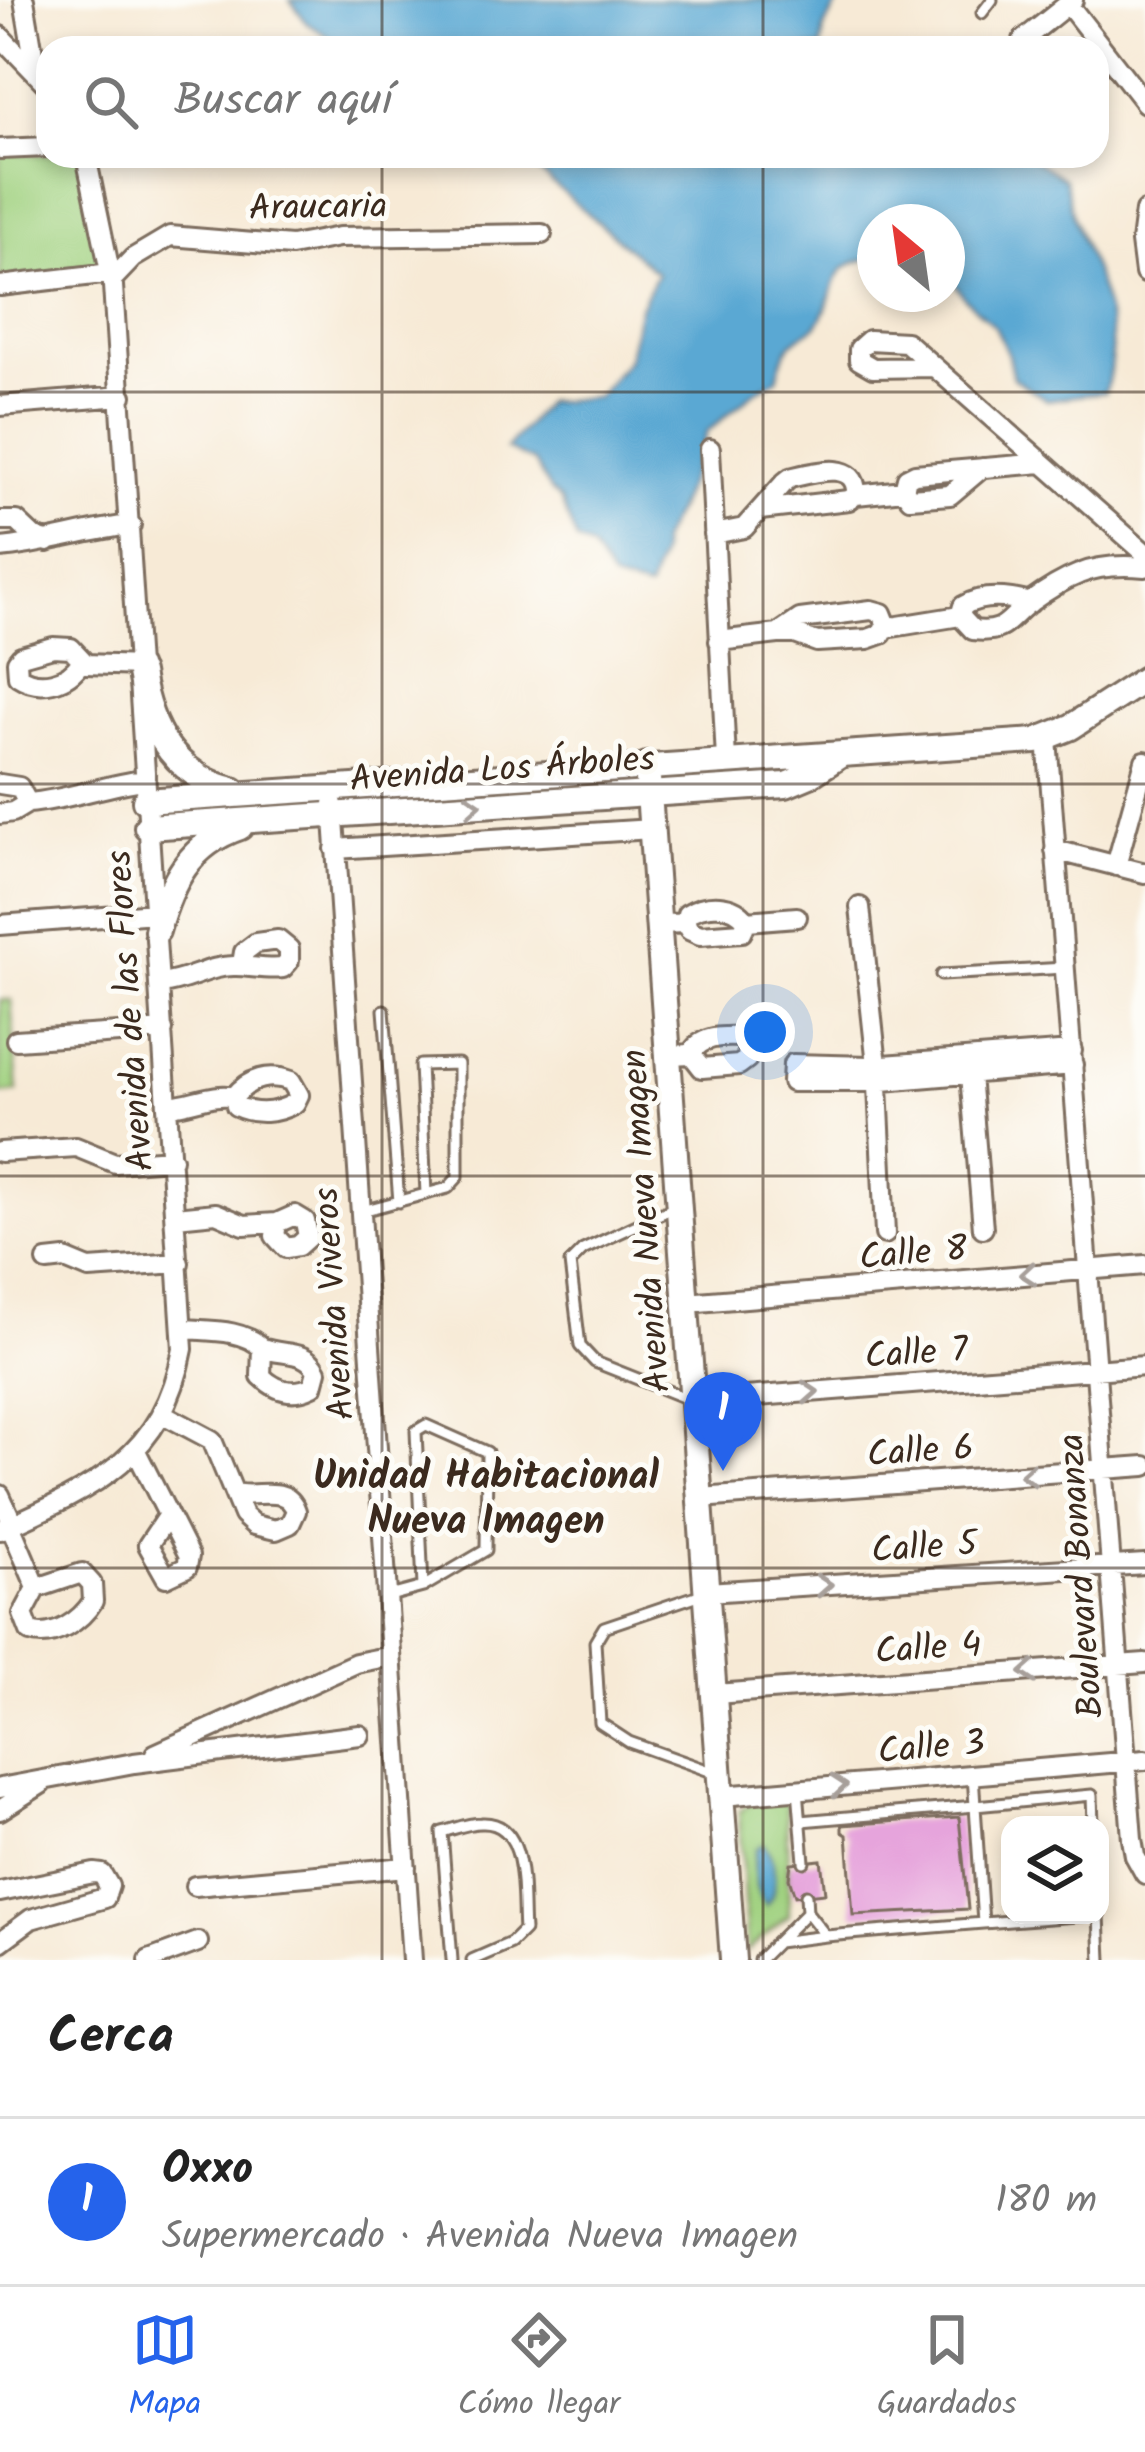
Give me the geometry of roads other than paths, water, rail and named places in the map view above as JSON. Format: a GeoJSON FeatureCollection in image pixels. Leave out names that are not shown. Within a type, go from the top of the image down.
{"type":"FeatureCollection","features":[{"type":"Feature","properties":{"kind":"street"},"geometry":{"type":"LineString","coordinates":[[24,0],[36,53]]}},
{"type":"Feature","properties":{"kind":"street"},"geometry":{"type":"LineString","coordinates":[[1028,36],[1070,2],[1095,36]]}},
{"type":"Feature","properties":{"kind":"street"},"geometry":{"type":"LineString","coordinates":[[0,36],[36,73]]}},
{"type":"Feature","properties":{"kind":"street"},"geometry":{"type":"LineString","coordinates":[[1109,55],[1145,103]]}},
{"type":"Feature","properties":{"kind":"street"},"geometry":{"type":"LineString","coordinates":[[0,149],[36,148]]}},
{"type":"Feature","properties":{"kind":"street","name":"Avenida de las Flores"},"geometry":{"type":"LineString","coordinates":[[8,1526],[93,1485],[136,1450],[163,1414],[179,1368],[183,1329],[144,790],[122,397],[112,277],[89,168]]}},
{"type":"Feature","properties":{"kind":"street"},"geometry":{"type":"LineString","coordinates":[[1145,211],[1141,242],[1145,273]]}},
{"type":"Feature","properties":{"kind":"street","name":"Araucaria"},"geometry":{"type":"LineString","coordinates":[[112,277],[170,236],[291,246],[339,237],[542,234]]}},
{"type":"Feature","properties":{"kind":"street"},"geometry":{"type":"LineString","coordinates":[[0,286],[112,277]]}},
{"type":"Feature","properties":{"kind":"street"},"geometry":{"type":"LineString","coordinates":[[934,368],[1145,553]]}},
{"type":"Feature","properties":{"kind":"street"},"geometry":{"type":"LineString","coordinates":[[0,406],[122,397]]}},
{"type":"Feature","properties":{"kind":"street"},"geometry":{"type":"LineString","coordinates":[[710,449],[726,760]]}},
{"type":"Feature","properties":{"kind":"street"},"geometry":{"type":"LineString","coordinates":[[760,510],[904,490],[907,478],[915,473],[1042,463]]}},
{"type":"Feature","properties":{"kind":"street"},"geometry":{"type":"LineString","coordinates":[[714,534],[744,528],[785,482],[797,476],[845,471],[856,481],[856,495]]}},
{"type":"Feature","properties":{"kind":"street"},"geometry":{"type":"LineString","coordinates":[[0,521],[17,521],[32,536],[51,543]]}},
{"type":"Feature","properties":{"kind":"street"},"geometry":{"type":"LineString","coordinates":[[0,548],[51,543],[87,531],[131,525]]}},
{"type":"Feature","properties":{"kind":"street"},"geometry":{"type":"LineString","coordinates":[[960,616],[973,630],[995,630],[1013,622],[1030,602],[1087,571],[1145,567]]}},
{"type":"Feature","properties":{"kind":"street"},"geometry":{"type":"LineString","coordinates":[[960,616],[963,606],[982,599],[1030,602]]}},
{"type":"Feature","properties":{"kind":"street"},"geometry":{"type":"LineString","coordinates":[[778,634],[800,619],[872,610],[882,613],[886,628]]}},
{"type":"Feature","properties":{"kind":"street"},"geometry":{"type":"LineString","coordinates":[[719,641],[778,634],[817,642],[877,637],[886,628],[960,616]]}},
{"type":"Feature","properties":{"kind":"street"},"geometry":{"type":"LineString","coordinates":[[81,662],[140,669],[151,721],[173,755],[210,782],[254,793]]}},
{"type":"Feature","properties":{"kind":"street","name":"Avenida Los Árboles"},"geometry":{"type":"LineString","coordinates":[[144,790],[254,793],[1047,738],[1084,720],[1145,679]]}},
{"type":"Feature","properties":{"kind":"street","name":"Boulevard Bonanza"},"geometry":{"type":"LineString","coordinates":[[1047,738],[1119,1665],[1135,1761],[1133,1850],[1145,1874]]}},
{"type":"Feature","properties":{"kind":"street","name":"Avenida Los Árboles"},"geometry":{"type":"LineString","coordinates":[[147,827],[785,784],[854,750]]}},
{"type":"Feature","properties":{"kind":"street"},"geometry":{"type":"LineString","coordinates":[[1116,866],[1145,761]]}},
{"type":"Feature","properties":{"kind":"street","name":"Avenida Nueva Imagen"},"geometry":{"type":"LineString","coordinates":[[647,765],[658,924],[680,1055],[680,1204],[733,1960]]}},
{"type":"Feature","properties":{"kind":"street"},"geometry":{"type":"LineString","coordinates":[[416,782],[418,808]]}},
{"type":"Feature","properties":{"kind":"street"},"geometry":{"type":"LineString","coordinates":[[0,784],[19,787],[28,802]]}},
{"type":"Feature","properties":{"kind":"street"},"geometry":{"type":"LineString","coordinates":[[0,814],[28,802],[64,800],[106,785],[144,790]]}},
{"type":"Feature","properties":{"kind":"street","name":"Avenida Viveros"},"geometry":{"type":"LineString","coordinates":[[332,788],[412,1960]]}},
{"type":"Feature","properties":{"kind":"street"},"geometry":{"type":"LineString","coordinates":[[0,925],[156,922],[174,880],[194,853],[234,829],[285,818]]}},
{"type":"Feature","properties":{"kind":"street"},"geometry":{"type":"LineString","coordinates":[[335,849],[652,829]]}},
{"type":"Feature","properties":{"kind":"street"},"geometry":{"type":"LineString","coordinates":[[1055,850],[1145,873]]}},
{"type":"Feature","properties":{"kind":"street"},"geometry":{"type":"LineString","coordinates":[[658,924],[686,923],[687,914],[695,909],[724,907],[735,908],[747,921],[797,917]]}},
{"type":"Feature","properties":{"kind":"street"},"geometry":{"type":"LineString","coordinates":[[860,907],[877,1073],[886,1234]]}},
{"type":"Feature","properties":{"kind":"street"},"geometry":{"type":"LineString","coordinates":[[160,984],[186,982],[207,970],[242,964]]}},
{"type":"Feature","properties":{"kind":"street"},"geometry":{"type":"LineString","coordinates":[[16,1040],[164,1030]]}},
{"type":"Feature","properties":{"kind":"street"},"geometry":{"type":"LineString","coordinates":[[877,1073],[1072,1058]]}},
{"type":"Feature","properties":{"kind":"street"},"geometry":{"type":"LineString","coordinates":[[961,1070],[983,1228]]}},
{"type":"Feature","properties":{"kind":"street"},"geometry":{"type":"LineString","coordinates":[[169,1106],[198,1103],[218,1094],[234,1096]]}},
{"type":"Feature","properties":{"kind":"street"},"geometry":{"type":"LineString","coordinates":[[0,1152],[76,1148],[115,1163],[172,1159]]}},
{"type":"Feature","properties":{"kind":"street"},"geometry":{"type":"LineString","coordinates":[[176,1217],[213,1213],[244,1225],[277,1223]]}},
{"type":"Feature","properties":{"kind":"street"},"geometry":{"type":"LineString","coordinates":[[47,1261],[65,1259],[89,1269],[179,1263]]}},
{"type":"Feature","properties":{"kind":"street","name":"Calle 8"},"geometry":{"type":"LineString","coordinates":[[686,1303],[1145,1265]]}},
{"type":"Feature","properties":{"kind":"street"},"geometry":{"type":"LineString","coordinates":[[183,1329],[229,1333],[262,1348]]}},
{"type":"Feature","properties":{"kind":"street","name":"Calle 7"},"geometry":{"type":"LineString","coordinates":[[693,1401],[1145,1366]]}},
{"type":"Feature","properties":{"kind":"street"},"geometry":{"type":"LineString","coordinates":[[163,1414],[210,1438],[234,1493]]}},
{"type":"Feature","properties":{"kind":"street"},"geometry":{"type":"LineString","coordinates":[[136,1450],[168,1515]]}},
{"type":"Feature","properties":{"kind":"street","name":"Calle 6"},"geometry":{"type":"LineString","coordinates":[[700,1498],[1145,1466]]}},
{"type":"Feature","properties":{"kind":"street"},"geometry":{"type":"LineString","coordinates":[[0,1495],[8,1526],[37,1588]]}},
{"type":"Feature","properties":{"kind":"street","name":"Calle 5"},"geometry":{"type":"LineString","coordinates":[[707,1592],[1145,1564]]}},
{"type":"Feature","properties":{"kind":"street"},"geometry":{"type":"LineString","coordinates":[[134,1763],[356,1664],[391,1655]]}},
{"type":"Feature","properties":{"kind":"street","name":"Calle 4"},"geometry":{"type":"LineString","coordinates":[[715,1694],[1145,1663]]}},
{"type":"Feature","properties":{"kind":"street"},"geometry":{"type":"LineString","coordinates":[[242,1715],[247,1748]]}},
{"type":"Feature","properties":{"kind":"street"},"geometry":{"type":"LineString","coordinates":[[0,1788],[134,1763],[360,1735]]}},
{"type":"Feature","properties":{"kind":"street","name":"Calle 3"},"geometry":{"type":"LineString","coordinates":[[721,1786],[798,1789],[1135,1761]]}},
{"type":"Feature","properties":{"kind":"street"},"geometry":{"type":"LineString","coordinates":[[0,1810],[62,1775]]}},
{"type":"Feature","properties":{"kind":"street"},"geometry":{"type":"LineString","coordinates":[[196,1886],[406,1868]]}},
{"type":"Feature","properties":{"kind":"street"},"geometry":{"type":"LineString","coordinates":[[0,1892],[98,1873],[109,1886],[105,1898],[31,1919],[0,1942]]}},
{"type":"Feature","properties":{"kind":"street"},"geometry":{"type":"LineString","coordinates":[[149,1960],[198,1942]]}},
{"type":"Feature","properties":{"kind":"lane"},"geometry":{"type":"LineString","coordinates":[[982,13],[992,0]]}},
{"type":"Feature","properties":{"kind":"lane"},"geometry":{"type":"LineString","coordinates":[[941,975],[1065,968]]}},
{"type":"Feature","properties":{"kind":"lane"},"geometry":{"type":"LineString","coordinates":[[384,1010],[399,1202]]}},
{"type":"Feature","properties":{"kind":"lane"},"geometry":{"type":"LineString","coordinates":[[358,1212],[399,1202],[448,1188],[458,1177],[458,1064],[420,1065],[426,1194]]}},
{"type":"Feature","properties":{"kind":"lane"},"geometry":{"type":"LineString","coordinates":[[680,1204],[583,1250],[570,1263],[580,1346],[595,1362],[693,1401]]}},
{"type":"Feature","properties":{"kind":"lane"},"geometry":{"type":"LineString","coordinates":[[386,1597],[423,1587],[486,1550],[488,1458],[483,1448],[426,1425],[416,1431],[423,1587]]}},
{"type":"Feature","properties":{"kind":"lane"},"geometry":{"type":"LineString","coordinates":[[707,1592],[604,1628],[595,1642],[600,1723],[721,1786]]}},
{"type":"Feature","properties":{"kind":"lane"},"geometry":{"type":"LineString","coordinates":[[973,1774],[983,1923]]}},
{"type":"Feature","properties":{"kind":"lane"},"geometry":{"type":"LineString","coordinates":[[798,1789],[804,1862]]}},
{"type":"Feature","properties":{"kind":"lane"},"geometry":{"type":"LineString","coordinates":[[801,1821],[1091,1795],[1093,1816]]}},
{"type":"Feature","properties":{"kind":"lane"},"geometry":{"type":"LineString","coordinates":[[452,1960],[442,1832],[486,1822],[506,1831],[517,1846],[524,1930],[511,1943],[472,1960]]}},
{"type":"Feature","properties":{"kind":"lane"},"geometry":{"type":"LineString","coordinates":[[806,1895],[807,1912],[826,1936]]}},
{"type":"Feature","properties":{"kind":"lane"},"geometry":{"type":"LineString","coordinates":[[759,1960],[807,1912]]}},
{"type":"Feature","properties":{"kind":"lane"},"geometry":{"type":"LineString","coordinates":[[774,1942],[1001,1922]]}},
{"type":"Feature","properties":{"kind":"lane"},"geometry":{"type":"LineString","coordinates":[[1096,1924],[1101,1960]]}},
{"type":"Feature","properties":{"kind":"water"},"geometry":{"type":"Polygon","coordinates":[[[290,0],[840,0],[823,36],[327,36],[307,23],[290,0]]]}},
{"type":"Feature","properties":{"kind":"water"},"geometry":{"type":"Polygon","coordinates":[[[535,168],[1047,168],[1064,179],[1104,302],[1112,345],[1110,368],[1105,392],[1047,400],[1013,378],[996,328],[965,298],[965,204],[857,204],[857,262],[840,273],[816,326],[790,346],[777,379],[707,432],[660,542],[648,590],[612,580],[592,549],[577,541],[560,499],[534,462],[506,449],[546,402],[597,397],[628,359],[640,307],[657,273],[535,168]]]}},
{"type":"Feature","properties":{"kind":"water"},"geometry":{"type":"Polygon","coordinates":[[[763,1844],[774,1874],[766,1905],[754,1871],[756,1849],[763,1844]]]}},
{"type":"Feature","properties":{"kind":"place","name":"Oxxo"},"geometry":{"type":"Point","coordinates":[723,1471]}},
{"type":"Feature","properties":{"kind":"district","name":"Unidad Habitacional Nueva Imagen"},"geometry":{"type":"Point","coordinates":[486,1496]}}]}
